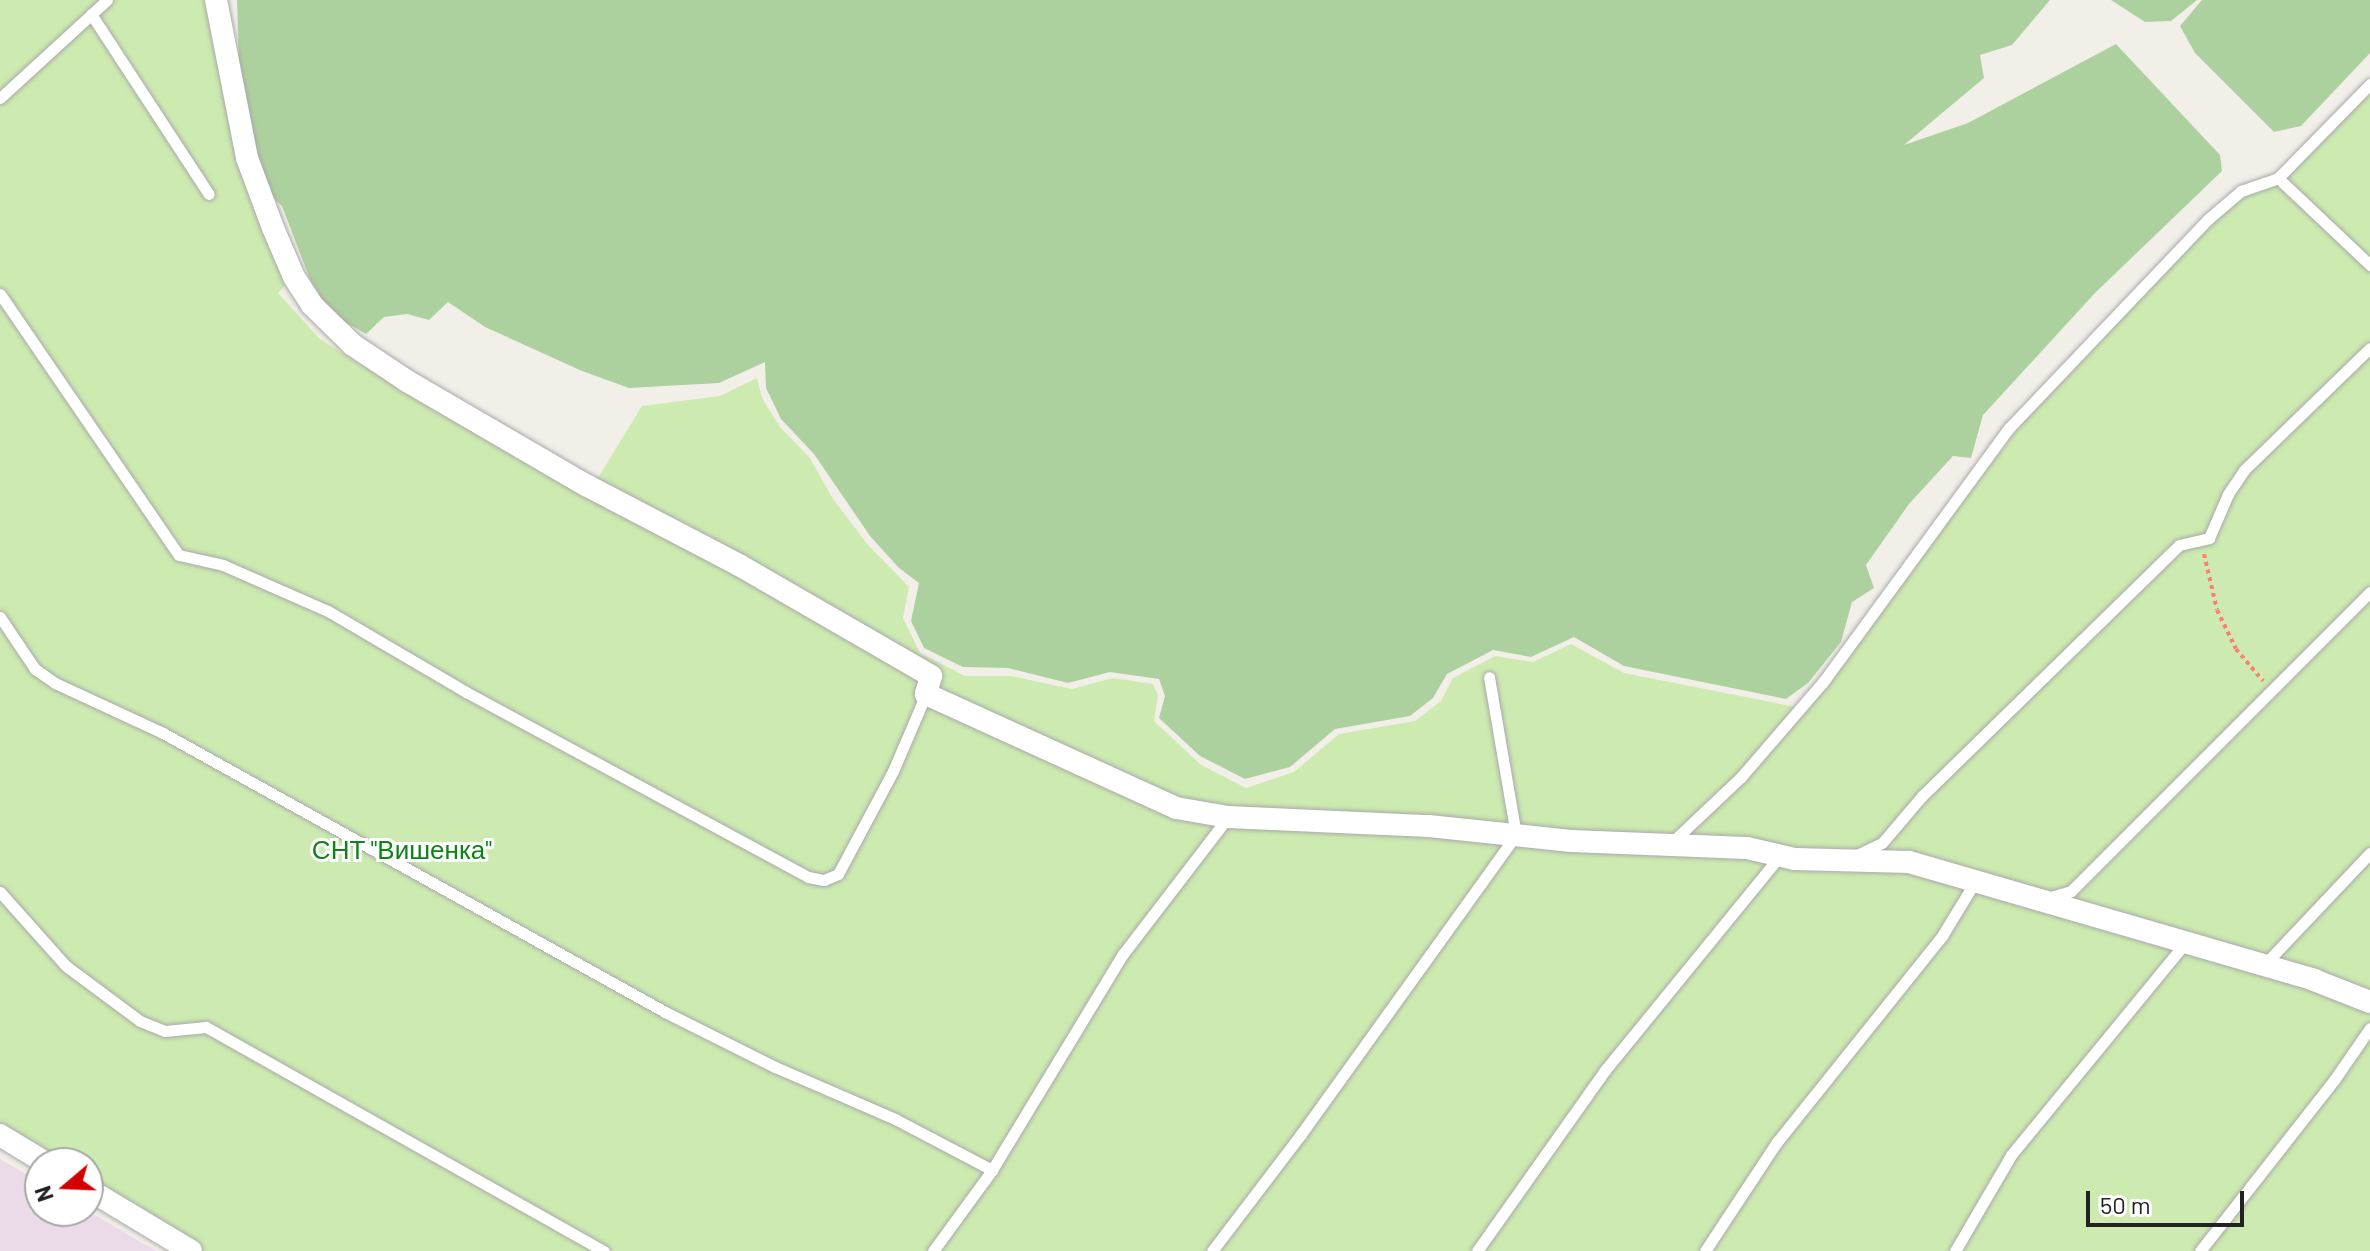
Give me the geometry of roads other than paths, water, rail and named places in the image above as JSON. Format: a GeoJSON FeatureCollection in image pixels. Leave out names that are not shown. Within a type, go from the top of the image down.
{"type":"FeatureCollection","features":[{"type":"Feature","properties":{"kind":"street"},"geometry":{"type":"LineString","coordinates":[[216,0],[247,158],[294,277],[312,305],[332,325],[353,345],[407,381],[931,676],[926,694],[1176,808],[1228,817],[1429,826],[1516,835],[1747,848],[1778,858],[1909,862],[2264,965],[2370,1002]]}},
{"type":"Feature","properties":{"kind":"street"},"geometry":{"type":"LineString","coordinates":[[0,1135],[24,1150]]}},
{"type":"Feature","properties":{"kind":"street"},"geometry":{"type":"LineString","coordinates":[[104,1199],[191,1251]]}},
{"type":"Feature","properties":{"kind":"lane"},"geometry":{"type":"LineString","coordinates":[[0,98],[107,0]]}},
{"type":"Feature","properties":{"kind":"lane"},"geometry":{"type":"LineString","coordinates":[[91,14],[209,194]]}},
{"type":"Feature","properties":{"kind":"lane"},"geometry":{"type":"LineString","coordinates":[[1669,845],[1741,777],[1823,682],[2009,428],[2207,220],[2241,191],[2278,178],[2370,84]]}},
{"type":"Feature","properties":{"kind":"lane"},"geometry":{"type":"LineString","coordinates":[[2278,178],[2289,183],[2370,265]]}},
{"type":"Feature","properties":{"kind":"lane"},"geometry":{"type":"LineString","coordinates":[[0,294],[179,555],[223,565],[328,611],[466,692],[808,877],[824,880],[838,874],[893,771],[926,694]]}},
{"type":"Feature","properties":{"kind":"lane"},"geometry":{"type":"LineString","coordinates":[[1847,860],[1882,843],[1922,796],[2179,545],[2209,538],[2228,494],[2244,470],[2370,348]]}},
{"type":"Feature","properties":{"kind":"lane"},"geometry":{"type":"LineString","coordinates":[[2043,899],[2071,891],[2370,592]]}},
{"type":"Feature","properties":{"kind":"lane"},"geometry":{"type":"LineString","coordinates":[[0,617],[35,669],[55,683],[163,733],[665,1012],[775,1067],[895,1119],[992,1170]]}},
{"type":"Feature","properties":{"kind":"lane"},"geometry":{"type":"LineString","coordinates":[[1212,1251],[1301,1134],[1516,835],[1489,677]]}},
{"type":"Feature","properties":{"kind":"lane"},"geometry":{"type":"LineString","coordinates":[[933,1251],[992,1170],[1123,954],[1228,817]]}},
{"type":"Feature","properties":{"kind":"lane"},"geometry":{"type":"LineString","coordinates":[[2264,965],[2370,853]]}},
{"type":"Feature","properties":{"kind":"lane"},"geometry":{"type":"LineString","coordinates":[[1477,1251],[1606,1069],[1778,858]]}},
{"type":"Feature","properties":{"kind":"lane"},"geometry":{"type":"LineString","coordinates":[[1705,1251],[1777,1142],[1942,936],[1976,880]]}},
{"type":"Feature","properties":{"kind":"lane"},"geometry":{"type":"LineString","coordinates":[[0,892],[66,966],[140,1021],[165,1031],[206,1027],[331,1101],[604,1251]]}},
{"type":"Feature","properties":{"kind":"lane"},"geometry":{"type":"LineString","coordinates":[[1955,1251],[2011,1155],[2186,942]]}},
{"type":"Feature","properties":{"kind":"lane"},"geometry":{"type":"LineString","coordinates":[[2200,1251],[2334,1080],[2370,1028]]}},
{"type":"Feature","properties":{"kind":"park label","name":"СНТ \"Вишенка\""},"geometry":{"type":"Point","coordinates":[402,849]}}]}
